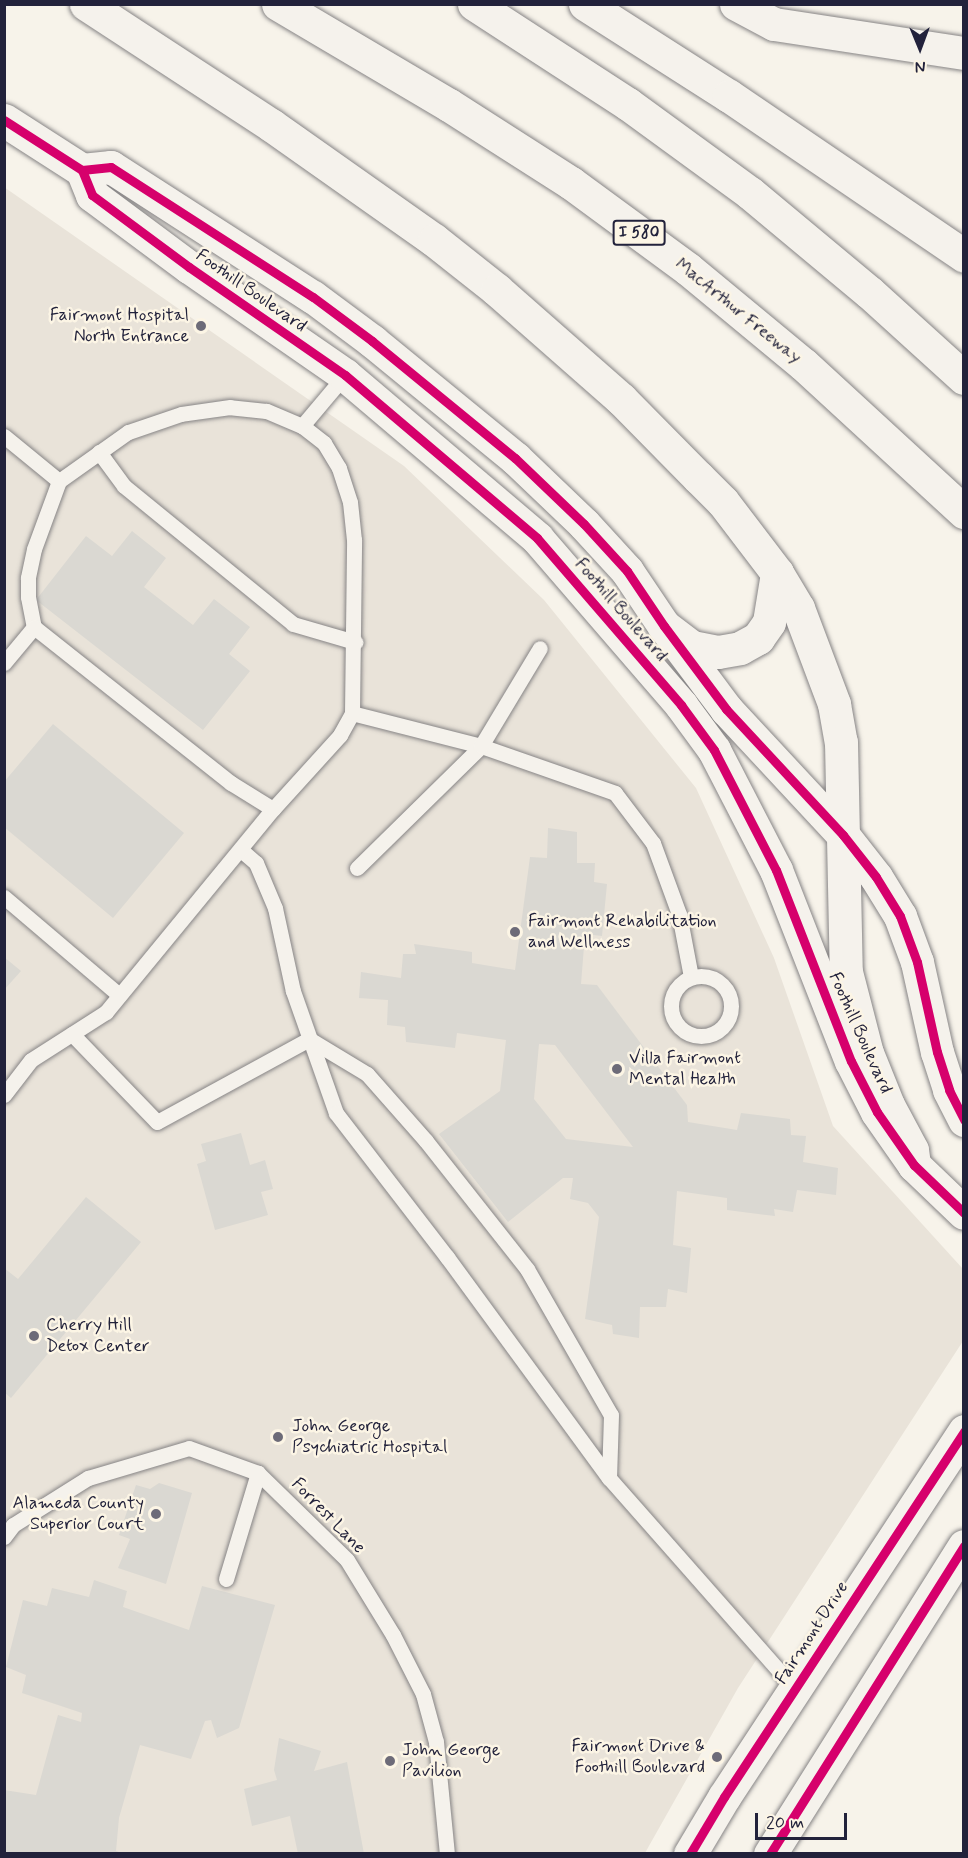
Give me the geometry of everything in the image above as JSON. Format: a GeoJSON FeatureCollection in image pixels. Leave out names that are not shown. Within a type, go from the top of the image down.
{"type":"FeatureCollection","features":[{"type":"Feature","properties":{"kind":"main road"},"geometry":{"type":"LineString","coordinates":[[86,4],[280,132],[434,240],[497,290],[621,399],[723,502],[777,573],[798,608],[834,704],[841,742],[846,972],[867,1053],[888,1105],[912,1150],[914,1165]]}},
{"type":"Feature","properties":{"kind":"main road","name":"MacArthur Freeway"},"geometry":{"type":"LineString","coordinates":[[278,4],[340,39],[571,183],[688,269],[804,364],[963,512]]}},
{"type":"Feature","properties":{"kind":"main road"},"geometry":{"type":"LineString","coordinates":[[474,4],[628,104],[750,193],[869,292],[963,378]]}},
{"type":"Feature","properties":{"kind":"main road"},"geometry":{"type":"LineString","coordinates":[[585,4],[729,96],[963,256]]}},
{"type":"Feature","properties":{"kind":"main road"},"geometry":{"type":"LineString","coordinates":[[736,4],[774,24],[963,53]]}},
{"type":"Feature","properties":{"kind":"main road"},"geometry":{"type":"LineString","coordinates":[[4,120],[82,170]]}},
{"type":"Feature","properties":{"kind":"main road","name":"Foothill Boulevard"},"geometry":{"type":"LineString","coordinates":[[963,1120],[943,1071],[917,962],[900,916],[876,877],[843,835],[726,709],[664,626],[627,571],[584,524],[515,458],[372,340],[313,297],[111,167],[82,170],[92,195],[189,267],[345,375],[537,538],[681,705],[714,750],[747,812],[802,932],[851,1060],[877,1112],[914,1165],[963,1213]]}},
{"type":"Feature","properties":{"kind":"main road"},"geometry":{"type":"LineString","coordinates":[[345,375],[372,340]]}},
{"type":"Feature","properties":{"kind":"main road"},"geometry":{"type":"LineString","coordinates":[[664,626],[692,647],[718,652],[740,648],[758,638],[769,622],[777,573]]}},
{"type":"Feature","properties":{"kind":"main road","name":"Fairmont Drive"},"geometry":{"type":"LineString","coordinates":[[690,1854],[724,1797],[963,1431]]}},
{"type":"Feature","properties":{"kind":"main road"},"geometry":{"type":"LineString","coordinates":[[770,1854],[963,1546]]}},
{"type":"Feature","properties":{"kind":"lane"},"geometry":{"type":"LineString","coordinates":[[302,426],[345,375]]}},
{"type":"Feature","properties":{"kind":"lane"},"geometry":{"type":"LineString","coordinates":[[4,1095],[31,1060],[106,1012],[273,809],[340,735],[352,713],[355,642],[354,540],[350,502],[339,468],[324,443],[302,426],[266,411],[230,407],[182,414],[128,432],[59,481],[34,549],[28,578],[28,597],[34,627],[231,783],[273,809]]}},
{"type":"Feature","properties":{"kind":"lane"},"geometry":{"type":"LineString","coordinates":[[4,436],[59,481]]}},
{"type":"Feature","properties":{"kind":"lane"},"geometry":{"type":"LineString","coordinates":[[99,452],[124,486],[293,624],[355,642]]}},
{"type":"Feature","properties":{"kind":"lane"},"geometry":{"type":"LineString","coordinates":[[4,663],[34,627]]}},
{"type":"Feature","properties":{"kind":"lane"},"geometry":{"type":"LineString","coordinates":[[357,868],[481,746],[540,648]]}},
{"type":"Feature","properties":{"kind":"lane"},"geometry":{"type":"LineString","coordinates":[[352,713],[481,746],[615,793],[653,843],[680,914],[691,977]]}},
{"type":"Feature","properties":{"kind":"lane"},"geometry":{"type":"LineString","coordinates":[[241,850],[256,863],[274,908],[293,991],[336,1113],[447,1257],[609,1478],[795,1689]]}},
{"type":"Feature","properties":{"kind":"lane"},"geometry":{"type":"LineString","coordinates":[[4,897],[119,995]]}},
{"type":"Feature","properties":{"kind":"lane"},"geometry":{"type":"LineString","coordinates":[[691,977],[715,978],[730,996],[732,1008],[729,1020],[722,1029],[711,1035],[699,1037],[688,1034],[678,1027],[672,1016],[671,1004],[674,993],[681,983],[691,977]]}},
{"type":"Feature","properties":{"kind":"lane"},"geometry":{"type":"LineString","coordinates":[[72,1034],[157,1122],[309,1039]]}},
{"type":"Feature","properties":{"kind":"lane"},"geometry":{"type":"LineString","coordinates":[[309,1039],[367,1074],[426,1141],[527,1269],[611,1415],[609,1478]]}},
{"type":"Feature","properties":{"kind":"lane","name":"Forrest Lane"},"geometry":{"type":"LineString","coordinates":[[4,1537],[13,1526],[88,1478],[189,1448],[258,1473],[347,1560],[393,1635],[423,1694],[436,1742],[447,1854]]}},
{"type":"Feature","properties":{"kind":"lane"},"geometry":{"type":"LineString","coordinates":[[225,1580],[258,1473]]}},
{"type":"Feature","properties":{"kind":"shaded area"},"geometry":{"type":"Polygon","coordinates":[[[4,187],[404,466],[544,600],[696,788],[774,958],[833,1126],[963,1269],[963,1341],[738,1688],[645,1853],[5,1853],[4,187]]]}},
{"type":"Feature","properties":{"kind":"building"},"geometry":{"type":"Polygon","coordinates":[[[132,531],[166,558],[144,587],[193,625],[214,599],[250,627],[229,654],[250,671],[203,730],[36,600],[86,536],[112,556],[132,531]]]}},
{"type":"Feature","properties":{"kind":"building"},"geometry":{"type":"Polygon","coordinates":[[[53,724],[184,833],[113,918],[4,827],[4,782],[53,724]]]}},
{"type":"Feature","properties":{"kind":"building","name":"Villa Fairmont Mental Health"},"geometry":{"type":"Polygon","coordinates":[[[548,828],[577,832],[577,863],[595,863],[594,882],[607,884],[602,936],[585,934],[581,984],[597,985],[687,1105],[688,1122],[737,1130],[741,1113],[790,1119],[791,1135],[806,1136],[803,1162],[838,1168],[836,1195],[797,1190],[793,1212],[774,1209],[775,1216],[727,1210],[727,1198],[677,1191],[673,1245],[691,1248],[687,1293],[668,1289],[666,1307],[640,1307],[639,1338],[613,1334],[612,1325],[585,1319],[599,1217],[588,1203],[570,1199],[573,1178],[563,1178],[508,1222],[439,1134],[500,1091],[506,1040],[457,1033],[455,1048],[406,1042],[405,1027],[387,1025],[388,1000],[359,998],[361,972],[401,978],[403,954],[416,954],[414,944],[472,952],[472,963],[515,970],[530,857],[547,858],[548,828]],[[539,1044],[534,1099],[566,1139],[633,1147],[555,1045],[539,1044]]]}},
{"type":"Feature","properties":{"kind":"building"},"geometry":{"type":"Polygon","coordinates":[[[4,957],[21,971],[4,990],[4,957]]]}},
{"type":"Feature","properties":{"kind":"building"},"geometry":{"type":"Polygon","coordinates":[[[241,1133],[250,1165],[265,1160],[273,1189],[261,1192],[268,1215],[215,1230],[197,1164],[206,1161],[201,1144],[241,1133]]]}},
{"type":"Feature","properties":{"kind":"building","name":"Cherry Hill Detox Center"},"geometry":{"type":"Polygon","coordinates":[[[86,1197],[141,1242],[11,1398],[4,1392],[4,1268],[18,1279],[86,1197]]]}},
{"type":"Feature","properties":{"kind":"building","name":"Alameda County Superior Court"},"geometry":{"type":"Polygon","coordinates":[[[159,1483],[192,1493],[166,1584],[118,1568],[130,1539],[119,1535],[136,1485],[150,1489],[159,1483]]]}},
{"type":"Feature","properties":{"kind":"building"},"geometry":{"type":"Polygon","coordinates":[[[94,1580],[127,1591],[123,1607],[189,1630],[202,1586],[275,1605],[239,1728],[217,1738],[211,1720],[205,1721],[191,1759],[140,1745],[119,1818],[116,1851],[124,1854],[4,1854],[4,1790],[36,1795],[58,1715],[81,1722],[82,1713],[22,1693],[26,1675],[6,1667],[23,1600],[47,1606],[52,1588],[89,1597],[94,1580]]]}},
{"type":"Feature","properties":{"kind":"building"},"geometry":{"type":"Polygon","coordinates":[[[279,1738],[321,1751],[314,1771],[347,1762],[364,1854],[298,1854],[290,1816],[252,1826],[244,1789],[277,1780],[274,1770],[279,1738]]]}},
{"type":"Feature","properties":{"kind":"cycle path"},"geometry":{"type":"LineString","coordinates":[[4,120],[82,170],[92,195],[189,267],[345,375],[537,538],[681,705],[714,750],[776,870],[851,1061],[877,1112],[914,1165],[964,1213]]}},
{"type":"Feature","properties":{"kind":"cycle path"},"geometry":{"type":"LineString","coordinates":[[82,170],[111,167],[313,297],[372,341],[515,458],[584,524],[627,571],[664,626],[726,709],[843,835],[876,877],[900,916],[917,962],[937,1052],[949,1090],[964,1120]]}},
{"type":"Feature","properties":{"kind":"cycle path"},"geometry":{"type":"LineString","coordinates":[[690,1854],[724,1797],[964,1431]]}},
{"type":"Feature","properties":{"kind":"cycle path"},"geometry":{"type":"LineString","coordinates":[[770,1854],[964,1546]]}},
{"type":"Feature","properties":{"kind":"place","name":"Fairmont Hospital North Entrance"},"geometry":{"type":"Point","coordinates":[201,326]}},
{"type":"Feature","properties":{"kind":"place","name":"Fairmont Rehabilitation and Wellness"},"geometry":{"type":"Point","coordinates":[515,932]}},
{"type":"Feature","properties":{"kind":"place","name":"Villa Fairmont Mental Health"},"geometry":{"type":"Point","coordinates":[617,1069]}},
{"type":"Feature","properties":{"kind":"place","name":"Cherry Hill Detox Center"},"geometry":{"type":"Point","coordinates":[34,1336]}},
{"type":"Feature","properties":{"kind":"place","name":"John George Psychiatric Hospital"},"geometry":{"type":"Point","coordinates":[278,1437]}},
{"type":"Feature","properties":{"kind":"place","name":"Alameda County Superior Court"},"geometry":{"type":"Point","coordinates":[156,1514]}},
{"type":"Feature","properties":{"kind":"place","name":"Fairmont Drive & Foothill Boulevard"},"geometry":{"type":"Point","coordinates":[717,1757]}},
{"type":"Feature","properties":{"kind":"place","name":"John George Pavilion"},"geometry":{"type":"Point","coordinates":[390,1761]}}]}
